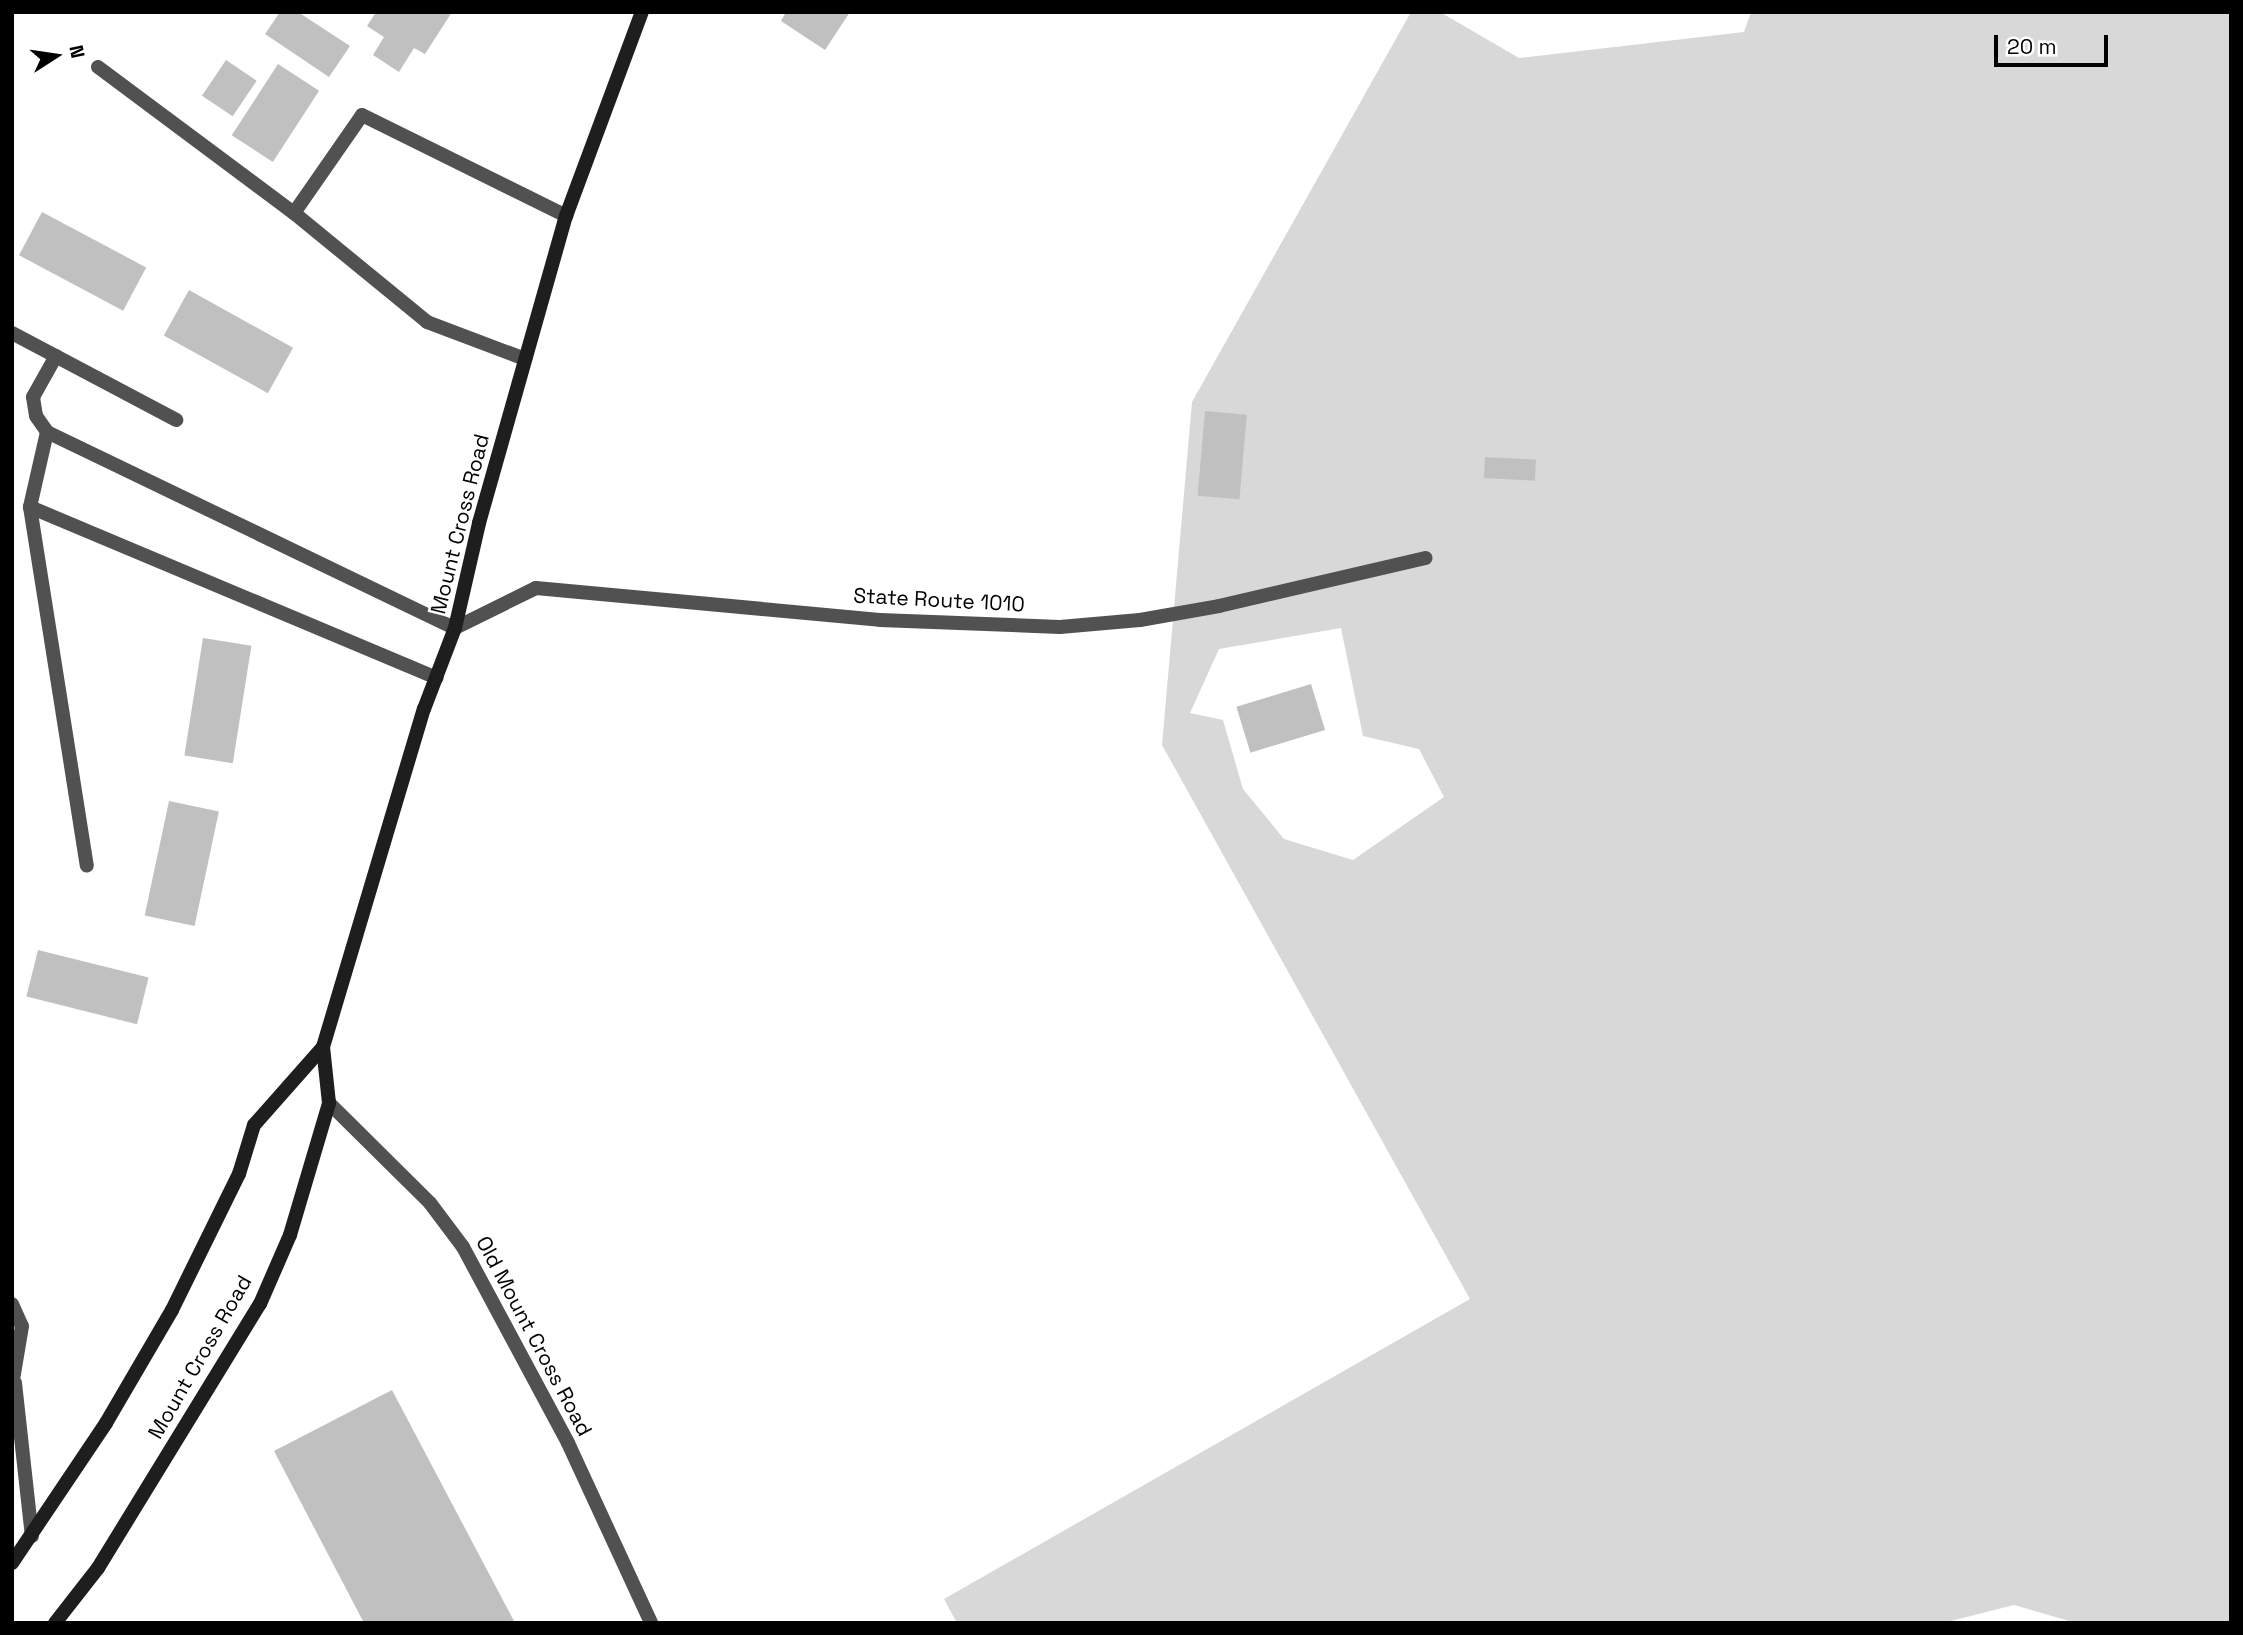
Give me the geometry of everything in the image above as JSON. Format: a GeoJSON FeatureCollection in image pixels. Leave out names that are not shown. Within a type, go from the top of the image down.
{"type":"FeatureCollection","features":[{"type":"Feature","properties":{"kind":"main road","name":"Mount Cross Road"},"geometry":{"type":"LineString","coordinates":[[55,1623],[98,1568],[260,1304],[290,1235],[329,1103],[323,1047],[436,678],[455,628],[478,523],[566,216],[642,12]]}},
{"type":"Feature","properties":{"kind":"main road","name":"Mount Cross Road"},"geometry":{"type":"LineString","coordinates":[[12,1563],[106,1423],[172,1310],[239,1174],[254,1125],[323,1047]]}},
{"type":"Feature","properties":{"kind":"street"},"geometry":{"type":"LineString","coordinates":[[97,67],[294,213],[427,322],[525,359]]}},
{"type":"Feature","properties":{"kind":"street"},"geometry":{"type":"LineString","coordinates":[[294,213],[362,115],[566,216]]}},
{"type":"Feature","properties":{"kind":"street"},"geometry":{"type":"LineString","coordinates":[[12,333],[176,420]]}},
{"type":"Feature","properties":{"kind":"street"},"geometry":{"type":"LineString","coordinates":[[56,356],[33,397],[36,416],[47,432],[455,628]]}},
{"type":"Feature","properties":{"kind":"street"},"geometry":{"type":"LineString","coordinates":[[47,432],[30,507],[87,865]]}},
{"type":"Feature","properties":{"kind":"street"},"geometry":{"type":"LineString","coordinates":[[30,507],[436,678]]}},
{"type":"Feature","properties":{"kind":"street","name":"State Route 1010"},"geometry":{"type":"LineString","coordinates":[[455,628],[536,588],[880,620],[1060,626],[1179,613],[1425,558]]}},
{"type":"Feature","properties":{"kind":"street","name":"Old Mount Cross Road"},"geometry":{"type":"LineString","coordinates":[[329,1103],[430,1203],[463,1247],[568,1443],[651,1623]]}},
{"type":"Feature","properties":{"kind":"street"},"geometry":{"type":"LineString","coordinates":[[12,1304],[22,1326],[14,1385],[32,1536]]}},
{"type":"Feature","properties":{"kind":"shaded area"},"geometry":{"type":"Polygon","coordinates":[[[1411,12],[1440,12],[1519,58],[1744,32],[1751,12],[2231,12],[2231,1623],[2076,1623],[2014,1605],[1943,1623],[957,1623],[944,1599],[1470,1299],[1162,745],[1192,402],[1411,12]],[[1341,628],[1219,649],[1190,713],[1223,720],[1243,789],[1284,839],[1353,860],[1444,797],[1419,749],[1363,736],[1341,628]]]}},
{"type":"Feature","properties":{"kind":"building"},"geometry":{"type":"Polygon","coordinates":[[[280,12],[298,12],[350,46],[329,77],[265,34],[280,12]]]}},
{"type":"Feature","properties":{"kind":"building"},"geometry":{"type":"Polygon","coordinates":[[[376,12],[452,12],[425,54],[414,48],[399,72],[373,55],[384,37],[367,26],[376,12]]]}},
{"type":"Feature","properties":{"kind":"building"},"geometry":{"type":"Polygon","coordinates":[[[786,12],[850,12],[825,50],[781,21],[786,12]]]}},
{"type":"Feature","properties":{"kind":"building"},"geometry":{"type":"Polygon","coordinates":[[[226,60],[257,81],[233,116],[202,96],[226,60]]]}},
{"type":"Feature","properties":{"kind":"building"},"geometry":{"type":"Polygon","coordinates":[[[278,64],[319,91],[273,162],[232,135],[278,64]]]}},
{"type":"Feature","properties":{"kind":"building"},"geometry":{"type":"Polygon","coordinates":[[[42,212],[146,267],[123,311],[19,255],[42,212]]]}},
{"type":"Feature","properties":{"kind":"building"},"geometry":{"type":"Polygon","coordinates":[[[189,290],[293,348],[268,393],[164,335],[189,290]]]}},
{"type":"Feature","properties":{"kind":"building"},"geometry":{"type":"Polygon","coordinates":[[[1205,411],[1247,415],[1239,499],[1198,496],[1205,411]]]}},
{"type":"Feature","properties":{"kind":"building"},"geometry":{"type":"Polygon","coordinates":[[[1485,457],[1536,460],[1535,481],[1484,478],[1485,457]]]}},
{"type":"Feature","properties":{"kind":"building"},"geometry":{"type":"Polygon","coordinates":[[[203,638],[251,646],[233,763],[184,756],[203,638]]]}},
{"type":"Feature","properties":{"kind":"building"},"geometry":{"type":"Polygon","coordinates":[[[1311,684],[1325,730],[1250,753],[1236,707],[1311,684]]]}},
{"type":"Feature","properties":{"kind":"building"},"geometry":{"type":"Polygon","coordinates":[[[169,801],[219,812],[195,926],[145,915],[169,801]]]}},
{"type":"Feature","properties":{"kind":"building"},"geometry":{"type":"Polygon","coordinates":[[[38,950],[149,978],[137,1024],[26,997],[38,950]]]}},
{"type":"Feature","properties":{"kind":"building"},"geometry":{"type":"Polygon","coordinates":[[[392,1390],[515,1623],[364,1623],[274,1451],[392,1390]]]}}]}
